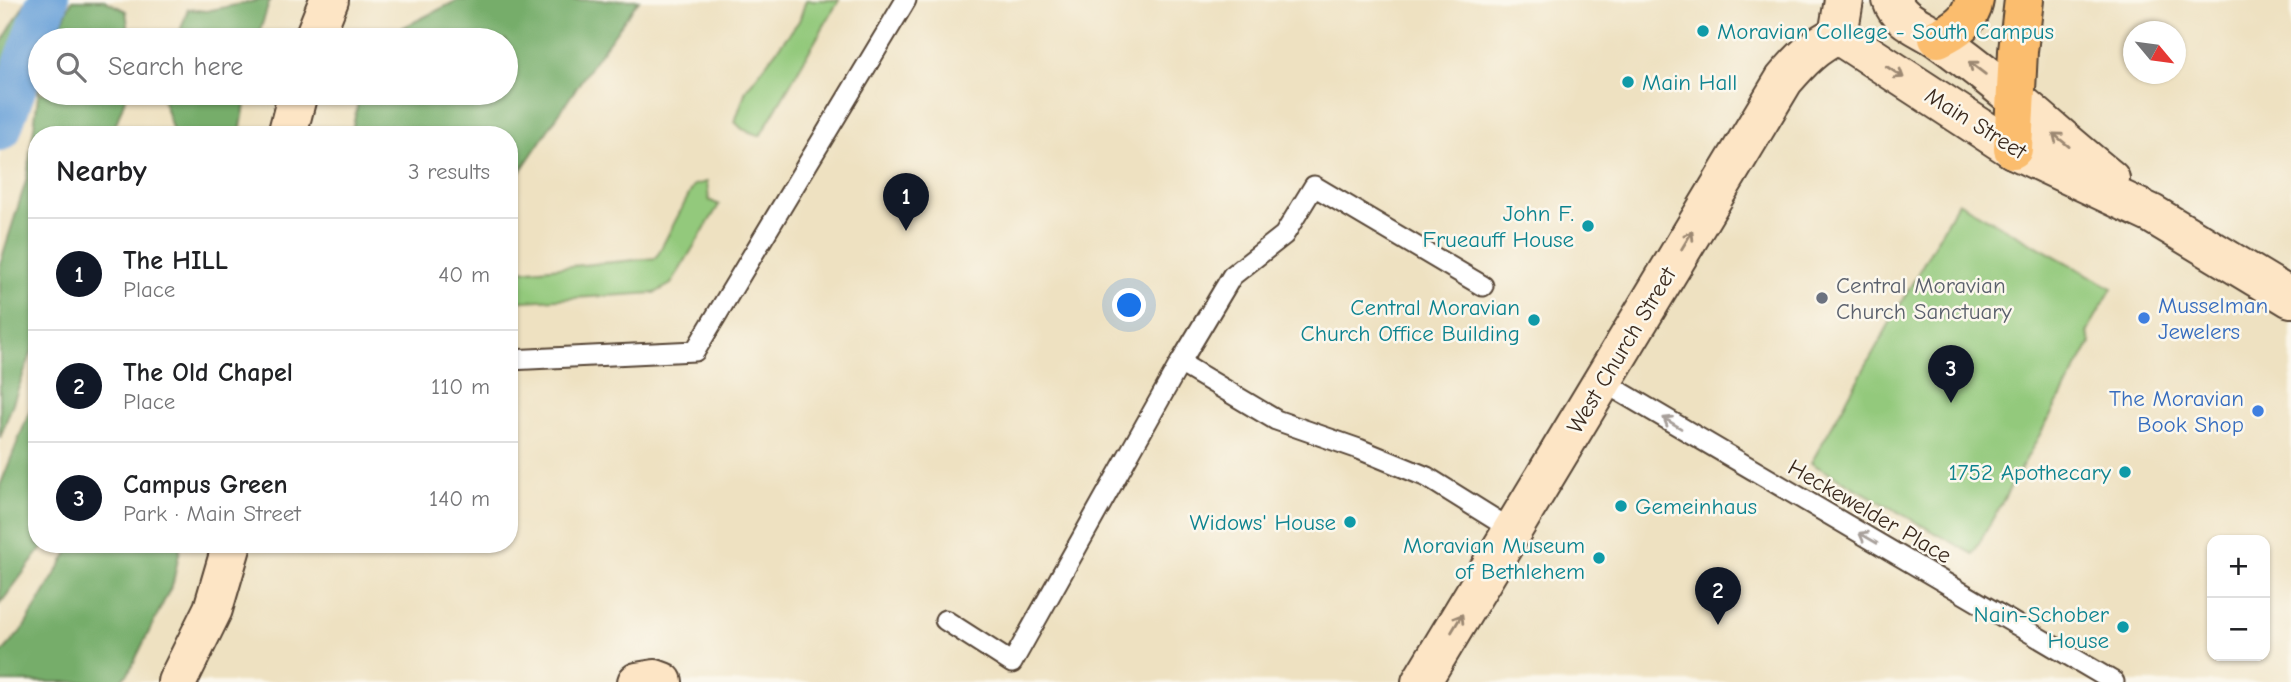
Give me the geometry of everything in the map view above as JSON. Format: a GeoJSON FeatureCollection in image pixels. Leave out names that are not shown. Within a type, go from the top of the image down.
{"type":"FeatureCollection","features":[{"type":"Feature","properties":{"kind":"highway"},"geometry":{"type":"LineString","coordinates":[[1938,38],[1952,32],[1963,22],[1974,0]]}},
{"type":"Feature","properties":{"kind":"highway"},"geometry":{"type":"LineString","coordinates":[[2013,149],[2024,0]]}},
{"type":"Feature","properties":{"kind":"street"},"geometry":{"type":"LineString","coordinates":[[317,28],[329,0]]}},
{"type":"Feature","properties":{"kind":"street","name":"Main Street"},"geometry":{"type":"LineString","coordinates":[[1892,0],[1895,8],[1908,21],[1938,38],[2016,97],[2053,134],[2152,214]]}},
{"type":"Feature","properties":{"kind":"street","name":"Main Street"},"geometry":{"type":"LineString","coordinates":[[1841,17],[2013,149],[2152,214],[2291,298]]}},
{"type":"Feature","properties":{"kind":"street","name":"West Church Street"},"geometry":{"type":"LineString","coordinates":[[1422,682],[1784,80],[1805,55],[1821,43],[1841,17]]}},
{"type":"Feature","properties":{"kind":"street"},"geometry":{"type":"LineString","coordinates":[[289,126],[295,105]]}},
{"type":"Feature","properties":{"kind":"street"},"geometry":{"type":"LineString","coordinates":[[177,682],[213,609],[229,553]]}},
{"type":"Feature","properties":{"kind":"street"},"geometry":{"type":"LineString","coordinates":[[637,682],[655,679],[663,682]]}},
{"type":"Feature","properties":{"kind":"lane"},"geometry":{"type":"LineString","coordinates":[[518,360],[695,351],[906,0]]}},
{"type":"Feature","properties":{"kind":"lane"},"geometry":{"type":"LineString","coordinates":[[945,620],[1012,663],[1180,363],[1233,276],[1284,235],[1314,186],[1483,286]]}},
{"type":"Feature","properties":{"kind":"lane"},"geometry":{"type":"LineString","coordinates":[[1180,363],[1276,420],[1359,449],[1427,477],[1512,530]]}},
{"type":"Feature","properties":{"kind":"lane","name":"Heckewelder Place"},"geometry":{"type":"LineString","coordinates":[[1602,380],[2114,682]]}},
{"type":"Feature","properties":{"kind":"green space"},"geometry":{"type":"Polygon","coordinates":[[[27,0],[31,0],[0,76],[0,45],[27,0]]]}},
{"type":"Feature","properties":{"kind":"green space"},"geometry":{"type":"Polygon","coordinates":[[[72,0],[104,0],[126,11],[128,28],[59,28],[72,0]]]}},
{"type":"Feature","properties":{"kind":"green space"},"geometry":{"type":"Polygon","coordinates":[[[270,0],[261,28],[181,28],[188,9],[206,11],[270,0]]]}},
{"type":"Feature","properties":{"kind":"green space"},"geometry":{"type":"Polygon","coordinates":[[[458,0],[639,0],[518,175],[518,126],[353,126],[357,105],[518,105],[518,28],[402,28],[458,0]]]}},
{"type":"Feature","properties":{"kind":"green space"},"geometry":{"type":"Polygon","coordinates":[[[806,0],[839,0],[760,136],[742,129],[735,122],[746,90],[799,21],[806,0]]]}},
{"type":"Feature","properties":{"kind":"green space"},"geometry":{"type":"Polygon","coordinates":[[[37,105],[123,105],[115,126],[34,126],[37,105]]]}},
{"type":"Feature","properties":{"kind":"green space"},"geometry":{"type":"Polygon","coordinates":[[[165,105],[245,105],[241,126],[171,126],[165,105]]]}},
{"type":"Feature","properties":{"kind":"green space"},"geometry":{"type":"Polygon","coordinates":[[[28,171],[28,362],[0,438],[0,264],[28,171]]]}},
{"type":"Feature","properties":{"kind":"green space"},"geometry":{"type":"Polygon","coordinates":[[[707,182],[709,200],[719,205],[671,284],[655,293],[518,301],[518,271],[656,258],[694,185],[707,182]]]}},
{"type":"Feature","properties":{"kind":"green space"},"geometry":{"type":"Polygon","coordinates":[[[1958,202],[2112,288],[2087,332],[2091,343],[1973,554],[1811,463],[1958,202]]]}},
{"type":"Feature","properties":{"kind":"green space"},"geometry":{"type":"Polygon","coordinates":[[[28,416],[28,553],[38,553],[0,604],[0,486],[28,416]]]}},
{"type":"Feature","properties":{"kind":"green space"},"geometry":{"type":"Polygon","coordinates":[[[68,553],[179,553],[173,583],[128,674],[118,682],[0,682],[0,655],[23,629],[68,553]]]}},
{"type":"Feature","properties":{"kind":"waterway"},"geometry":{"type":"LineString","coordinates":[[38,28],[48,0]]}},
{"type":"Feature","properties":{"kind":"waterway"},"geometry":{"type":"LineString","coordinates":[[0,130],[28,54]]}},
{"type":"Feature","properties":{"kind":"place","name":"Moravian College - South Campus"},"geometry":{"type":"Point","coordinates":[1703,31]}},
{"type":"Feature","properties":{"kind":"place","name":"Main Hall"},"geometry":{"type":"Point","coordinates":[1628,82]}},
{"type":"Feature","properties":{"kind":"place","name":"John F. Frueauff House"},"geometry":{"type":"Point","coordinates":[1588,226]}},
{"type":"Feature","properties":{"kind":"place","name":"The HILL"},"geometry":{"type":"Point","coordinates":[906,231]}},
{"type":"Feature","properties":{"kind":"place","name":"Central Moravian Church Sanctuary"},"geometry":{"type":"Point","coordinates":[1822,298]}},
{"type":"Feature","properties":{"kind":"place","name":"Musselman Jewelers"},"geometry":{"type":"Point","coordinates":[2144,318]}},
{"type":"Feature","properties":{"kind":"place","name":"Central Moravian Church Office Building"},"geometry":{"type":"Point","coordinates":[1534,320]}},
{"type":"Feature","properties":{"kind":"place","name":"Campus Green"},"geometry":{"type":"Point","coordinates":[1951,403]}},
{"type":"Feature","properties":{"kind":"place","name":"The Moravian Book Shop"},"geometry":{"type":"Point","coordinates":[2258,411]}},
{"type":"Feature","properties":{"kind":"place","name":"1752 Apothecary"},"geometry":{"type":"Point","coordinates":[2125,472]}},
{"type":"Feature","properties":{"kind":"place","name":"Gemeinhaus"},"geometry":{"type":"Point","coordinates":[1621,506]}},
{"type":"Feature","properties":{"kind":"place","name":"Widows' House"},"geometry":{"type":"Point","coordinates":[1350,522]}},
{"type":"Feature","properties":{"kind":"place","name":"Moravian Museum of Bethlehem"},"geometry":{"type":"Point","coordinates":[1599,558]}},
{"type":"Feature","properties":{"kind":"place","name":"The Old Chapel"},"geometry":{"type":"Point","coordinates":[1718,625]}},
{"type":"Feature","properties":{"kind":"place","name":"Nain-Schober House"},"geometry":{"type":"Point","coordinates":[2123,627]}}]}
